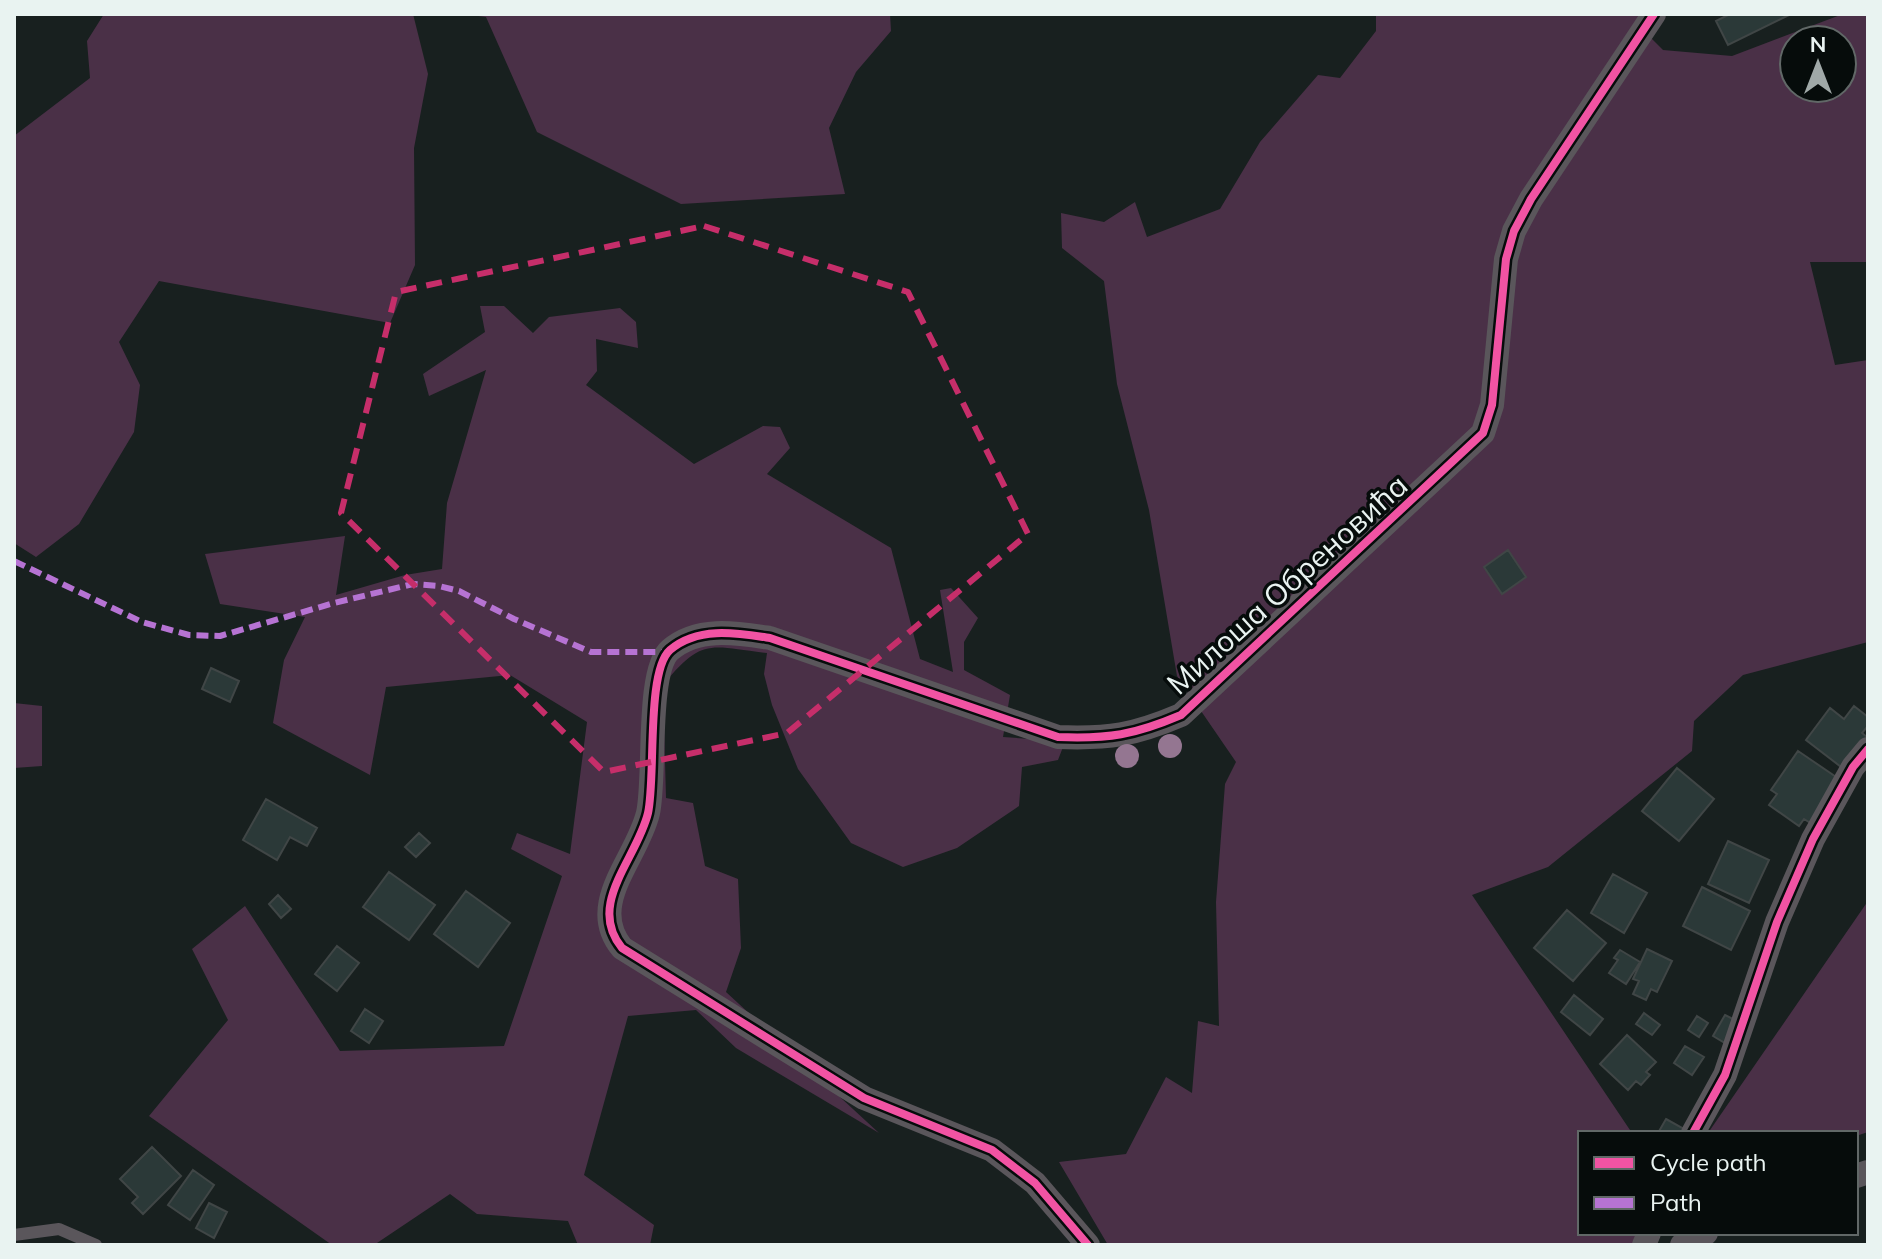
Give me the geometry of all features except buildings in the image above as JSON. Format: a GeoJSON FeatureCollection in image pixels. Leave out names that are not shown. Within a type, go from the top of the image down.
{"type":"FeatureCollection","features":[{"type":"Feature","properties":{"kind":"street","name":"Милоша Обреновића"},"geometry":{"type":"LineString","coordinates":[[1088,1245],[1035,1183],[992,1150],[864,1098],[622,948],[612,936],[608,922],[609,900],[647,815],[652,784],[654,713],[659,674],[667,652],[684,641],[705,634],[733,633],[770,638],[1058,737],[1101,739],[1143,731],[1181,715],[1483,433],[1492,405],[1506,259],[1514,231],[1531,199],[1654,14]]}},
{"type":"Feature","properties":{"kind":"street"},"geometry":{"type":"LineString","coordinates":[[1694,1131],[1725,1075],[1777,922],[1813,839],[1853,767],[1868,749]]}},
{"type":"Feature","properties":{"kind":"street"},"geometry":{"type":"LineString","coordinates":[[1682,1245],[1702,1235]]}},
{"type":"Feature","properties":{"kind":"lane"},"geometry":{"type":"LineString","coordinates":[[14,1235],[59,1229],[93,1241],[96,1245]]}},
{"type":"Feature","properties":{"kind":"highlighted area"},"geometry":{"type":"Polygon","coordinates":[[[704,226],[908,292],[1028,534],[787,733],[604,772],[341,513],[396,292],[704,226]]]}},
{"type":"Feature","properties":{"kind":"shaded area"},"geometry":{"type":"Polygon","coordinates":[[[104,14],[413,14],[428,74],[414,148],[415,265],[390,323],[159,281],[119,342],[140,385],[134,432],[79,524],[36,557],[14,543],[14,136],[90,78],[87,41],[104,14]]]}},
{"type":"Feature","properties":{"kind":"shaded area"},"geometry":{"type":"Polygon","coordinates":[[[463,14],[890,14],[891,31],[856,72],[829,128],[845,194],[681,204],[537,132],[486,17],[463,14]]]}},
{"type":"Feature","properties":{"kind":"shaded area"},"geometry":{"type":"Polygon","coordinates":[[[1376,14],[1643,14],[1636,23],[1663,50],[1732,56],[1778,39],[1778,104],[1858,104],[1858,24],[1817,24],[1843,14],[1868,14],[1868,262],[1810,262],[1835,365],[1868,360],[1868,642],[1743,675],[1694,721],[1692,751],[1548,867],[1472,895],[1631,1131],[1578,1131],[1578,1235],[1645,1235],[1640,1245],[1108,1245],[1059,1162],[1126,1154],[1166,1077],[1192,1093],[1198,1021],[1219,1026],[1216,902],[1225,784],[1236,762],[1177,676],[1149,510],[1117,384],[1104,281],[1062,248],[1061,213],[1104,222],[1135,202],[1147,237],[1220,209],[1260,142],[1318,75],[1340,78],[1376,31],[1376,14]]]}},
{"type":"Feature","properties":{"kind":"shaded area"},"geometry":{"type":"Polygon","coordinates":[[[480,306],[504,306],[533,333],[549,317],[620,308],[636,322],[638,348],[596,339],[597,371],[586,385],[694,464],[763,426],[780,427],[790,448],[767,474],[891,548],[920,659],[953,672],[940,590],[951,588],[978,618],[964,642],[964,670],[1010,695],[1003,737],[1044,740],[1063,747],[1058,760],[1022,767],[1019,806],[957,848],[903,867],[851,843],[798,769],[772,705],[764,674],[767,653],[708,648],[688,659],[663,685],[666,798],[693,803],[705,866],[738,879],[741,948],[726,992],[879,1133],[736,1048],[696,1010],[628,1016],[584,1175],[654,1225],[650,1245],[578,1245],[568,1221],[477,1214],[450,1194],[374,1245],[332,1245],[149,1116],[228,1020],[192,949],[245,906],[340,1051],[504,1046],[562,876],[511,849],[517,833],[570,854],[587,722],[510,675],[386,687],[370,775],[273,723],[284,660],[305,617],[220,604],[205,554],[345,536],[336,595],[405,575],[442,569],[447,503],[486,370],[429,396],[423,374],[485,332],[480,306]]]}},
{"type":"Feature","properties":{"kind":"shaded area"},"geometry":{"type":"Polygon","coordinates":[[[14,703],[42,706],[42,766],[14,768],[14,703]]]}},
{"type":"Feature","properties":{"kind":"shaded area"},"geometry":{"type":"Polygon","coordinates":[[[1868,901],[1868,1132],[1858,1135],[1858,1131],[1709,1131],[1868,901]]]}},
{"type":"Feature","properties":{"kind":"marked path"},"geometry":{"type":"LineString","coordinates":[[14,561],[142,622],[189,635],[220,636],[413,584],[459,591],[591,652],[667,652]]}},
{"type":"Feature","properties":{"kind":"cycle path"},"geometry":{"type":"LineString","coordinates":[[1088,1245],[1035,1183],[992,1150],[864,1098],[622,948],[612,931],[609,915],[617,881],[648,813],[655,702],[662,662],[670,650],[693,637],[718,633],[744,634],[770,638],[1058,737],[1121,734],[1181,715],[1483,433],[1492,405],[1506,259],[1514,231],[1531,199],[1654,14]]}},
{"type":"Feature","properties":{"kind":"cycle path"},"geometry":{"type":"LineString","coordinates":[[1694,1131],[1725,1075],[1777,922],[1813,839],[1853,767],[1868,749]]}}]}
